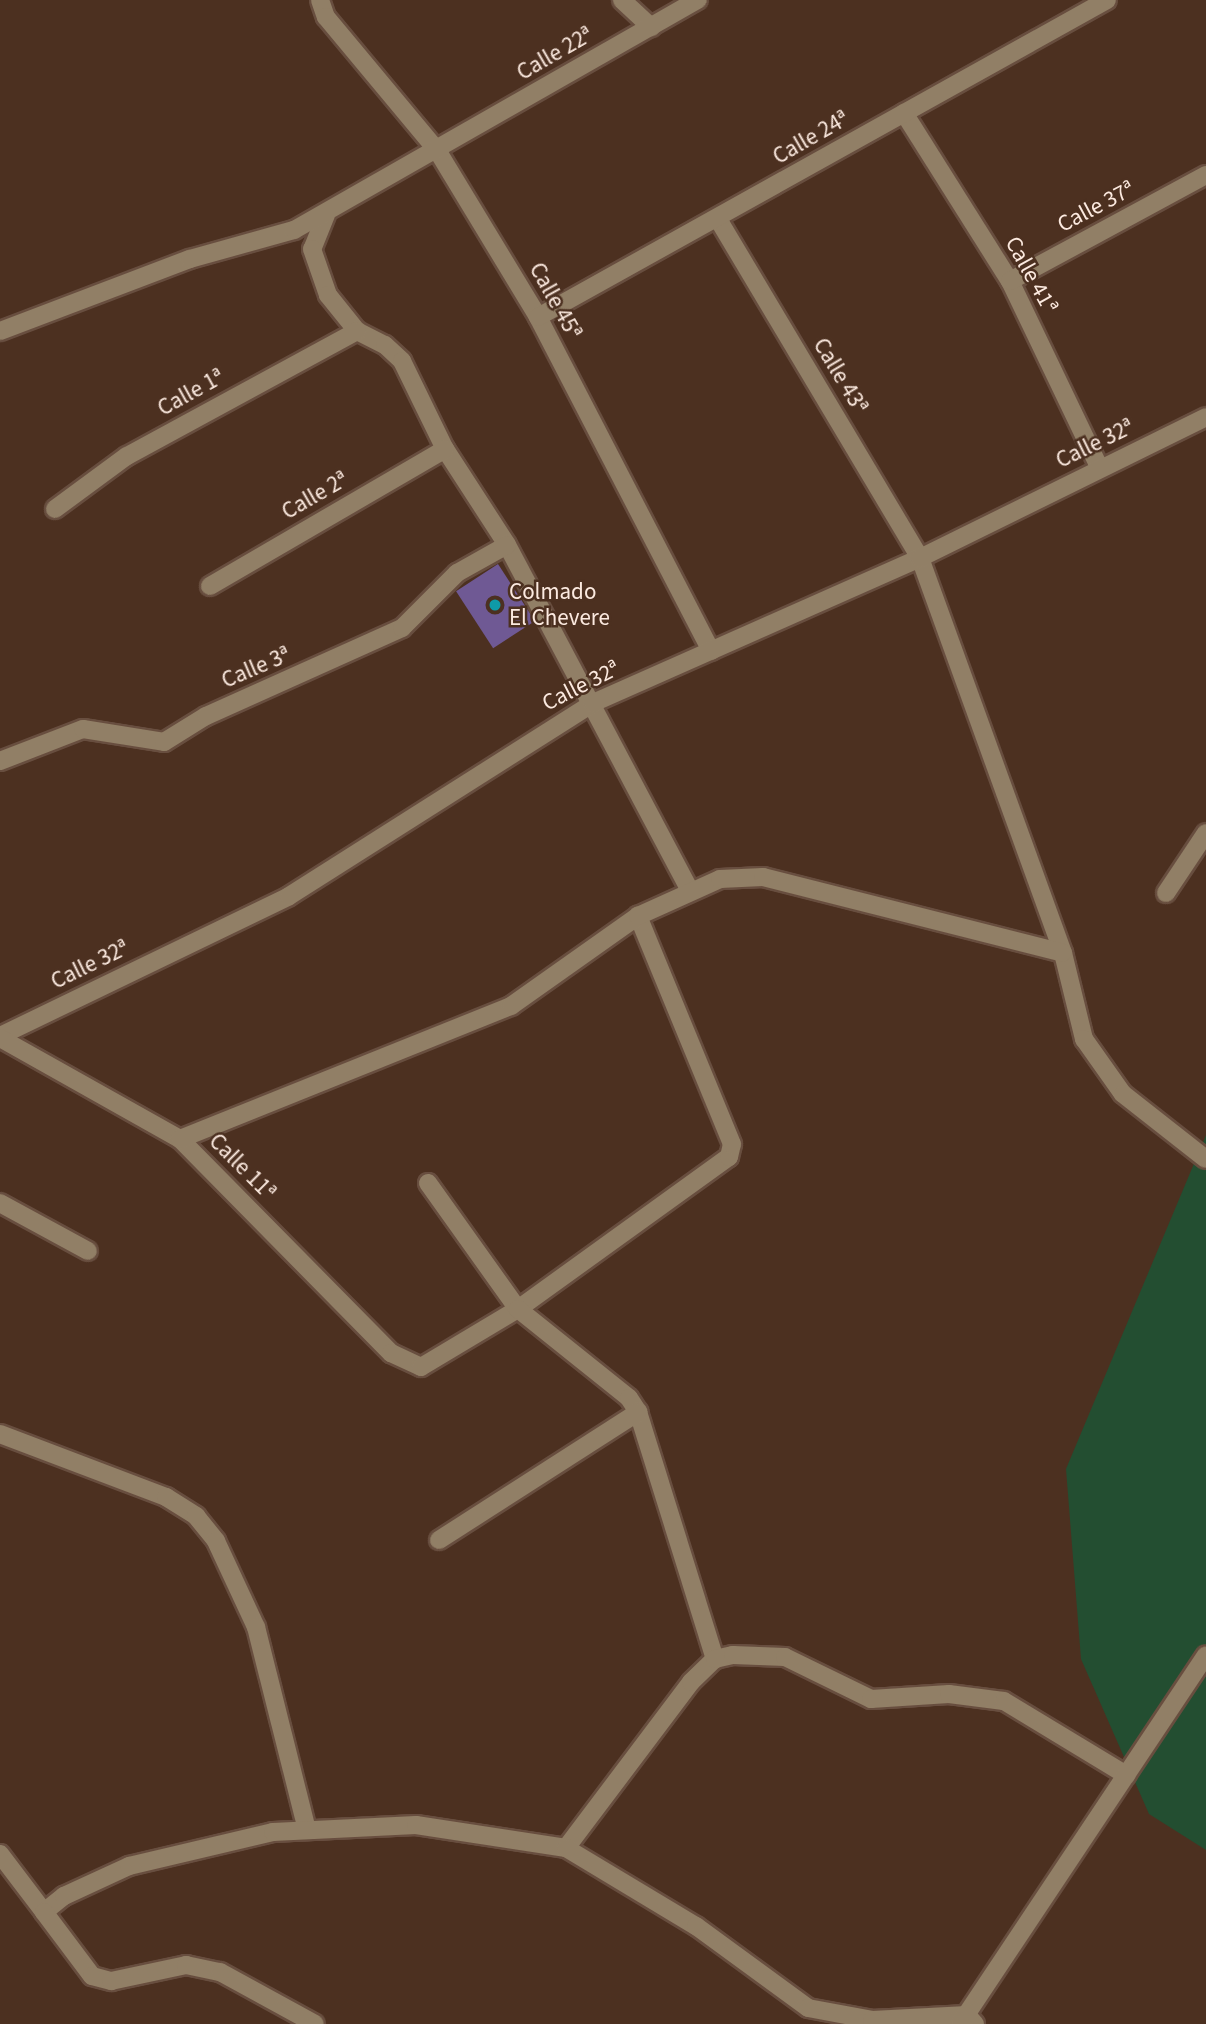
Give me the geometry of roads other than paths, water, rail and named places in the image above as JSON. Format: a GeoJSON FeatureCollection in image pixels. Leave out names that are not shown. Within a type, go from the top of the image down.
{"type":"FeatureCollection","features":[{"type":"Feature","properties":{"kind":"street","name":"Calle 45ª"},"geometry":{"type":"LineString","coordinates":[[320,0],[326,16],[437,150],[538,317],[711,651]]}},
{"type":"Feature","properties":{"kind":"street"},"geometry":{"type":"LineString","coordinates":[[622,0],[652,27]]}},
{"type":"Feature","properties":{"kind":"street","name":"Calle 22ª"},"geometry":{"type":"LineString","coordinates":[[0,331],[326,215],[698,0]]}},
{"type":"Feature","properties":{"kind":"street","name":"Calle 24ª"},"geometry":{"type":"LineString","coordinates":[[538,317],[1107,0]]}},
{"type":"Feature","properties":{"kind":"street","name":"Calle 41ª"},"geometry":{"type":"LineString","coordinates":[[904,113],[1010,281],[1100,469]]}},
{"type":"Feature","properties":{"kind":"street","name":"Calle 37ª"},"geometry":{"type":"LineString","coordinates":[[1010,281],[1206,175]]}},
{"type":"Feature","properties":{"kind":"street"},"geometry":{"type":"LineString","coordinates":[[326,215],[312,249],[328,295],[357,331],[385,345],[402,361],[445,449],[507,545],[690,890]]}},
{"type":"Feature","properties":{"kind":"street","name":"Calle 43ª"},"geometry":{"type":"LineString","coordinates":[[718,219],[920,558],[1063,953],[1084,1039],[1100,1068],[1123,1094],[1206,1159]]}},
{"type":"Feature","properties":{"kind":"street","name":"Calle 1ª"},"geometry":{"type":"LineString","coordinates":[[55,509],[127,456],[357,331]]}},
{"type":"Feature","properties":{"kind":"street","name":"Calle 32ª"},"geometry":{"type":"LineString","coordinates":[[0,1037],[289,896],[593,703],[920,558],[1206,417]]}},
{"type":"Feature","properties":{"kind":"street","name":"Calle 2ª"},"geometry":{"type":"LineString","coordinates":[[210,586],[445,449]]}},
{"type":"Feature","properties":{"kind":"street","name":"Calle 3ª"},"geometry":{"type":"LineString","coordinates":[[0,761],[83,729],[164,742],[206,716],[402,628],[457,573],[507,545]]}},
{"type":"Feature","properties":{"kind":"street"},"geometry":{"type":"LineString","coordinates":[[1166,893],[1206,833]]}},
{"type":"Feature","properties":{"kind":"street"},"geometry":{"type":"LineString","coordinates":[[180,1139],[510,1006],[638,916],[690,890],[720,879],[763,877],[1063,953]]}},
{"type":"Feature","properties":{"kind":"street"},"geometry":{"type":"LineString","coordinates":[[518,1309],[729,1157],[733,1144],[638,916]]}},
{"type":"Feature","properties":{"kind":"street","name":"Calle 11ª"},"geometry":{"type":"LineString","coordinates":[[0,1037],[180,1139],[391,1353],[421,1367],[518,1309]]}},
{"type":"Feature","properties":{"kind":"street"},"geometry":{"type":"LineString","coordinates":[[428,1183],[518,1309],[629,1398],[638,1412],[715,1659]]}},
{"type":"Feature","properties":{"kind":"street"},"geometry":{"type":"LineString","coordinates":[[0,1203],[88,1251]]}},
{"type":"Feature","properties":{"kind":"street"},"geometry":{"type":"LineString","coordinates":[[439,1540],[638,1412]]}},
{"type":"Feature","properties":{"kind":"street"},"geometry":{"type":"LineString","coordinates":[[0,1434],[166,1497],[195,1516],[216,1541],[256,1627],[307,1830]]}},
{"type":"Feature","properties":{"kind":"street"},"geometry":{"type":"LineString","coordinates":[[566,1848],[626,1762],[715,1659],[759,1653],[785,1657],[871,1699],[949,1694],[1004,1701],[1126,1775]]}},
{"type":"Feature","properties":{"kind":"street"},"geometry":{"type":"LineString","coordinates":[[44,1912],[73,1891],[129,1866],[209,1843],[307,1830],[416,1825],[566,1848],[696,1926],[808,2008],[872,2020],[967,2021],[1206,1655]]}},
{"type":"Feature","properties":{"kind":"street"},"geometry":{"type":"LineString","coordinates":[[0,1854],[92,1976],[111,1981],[186,1965],[220,1972],[315,2024]]}},
{"type":"Feature","properties":{"kind":"place","name":"Colmado El Chevere"},"geometry":{"type":"Point","coordinates":[495,605]}}]}
